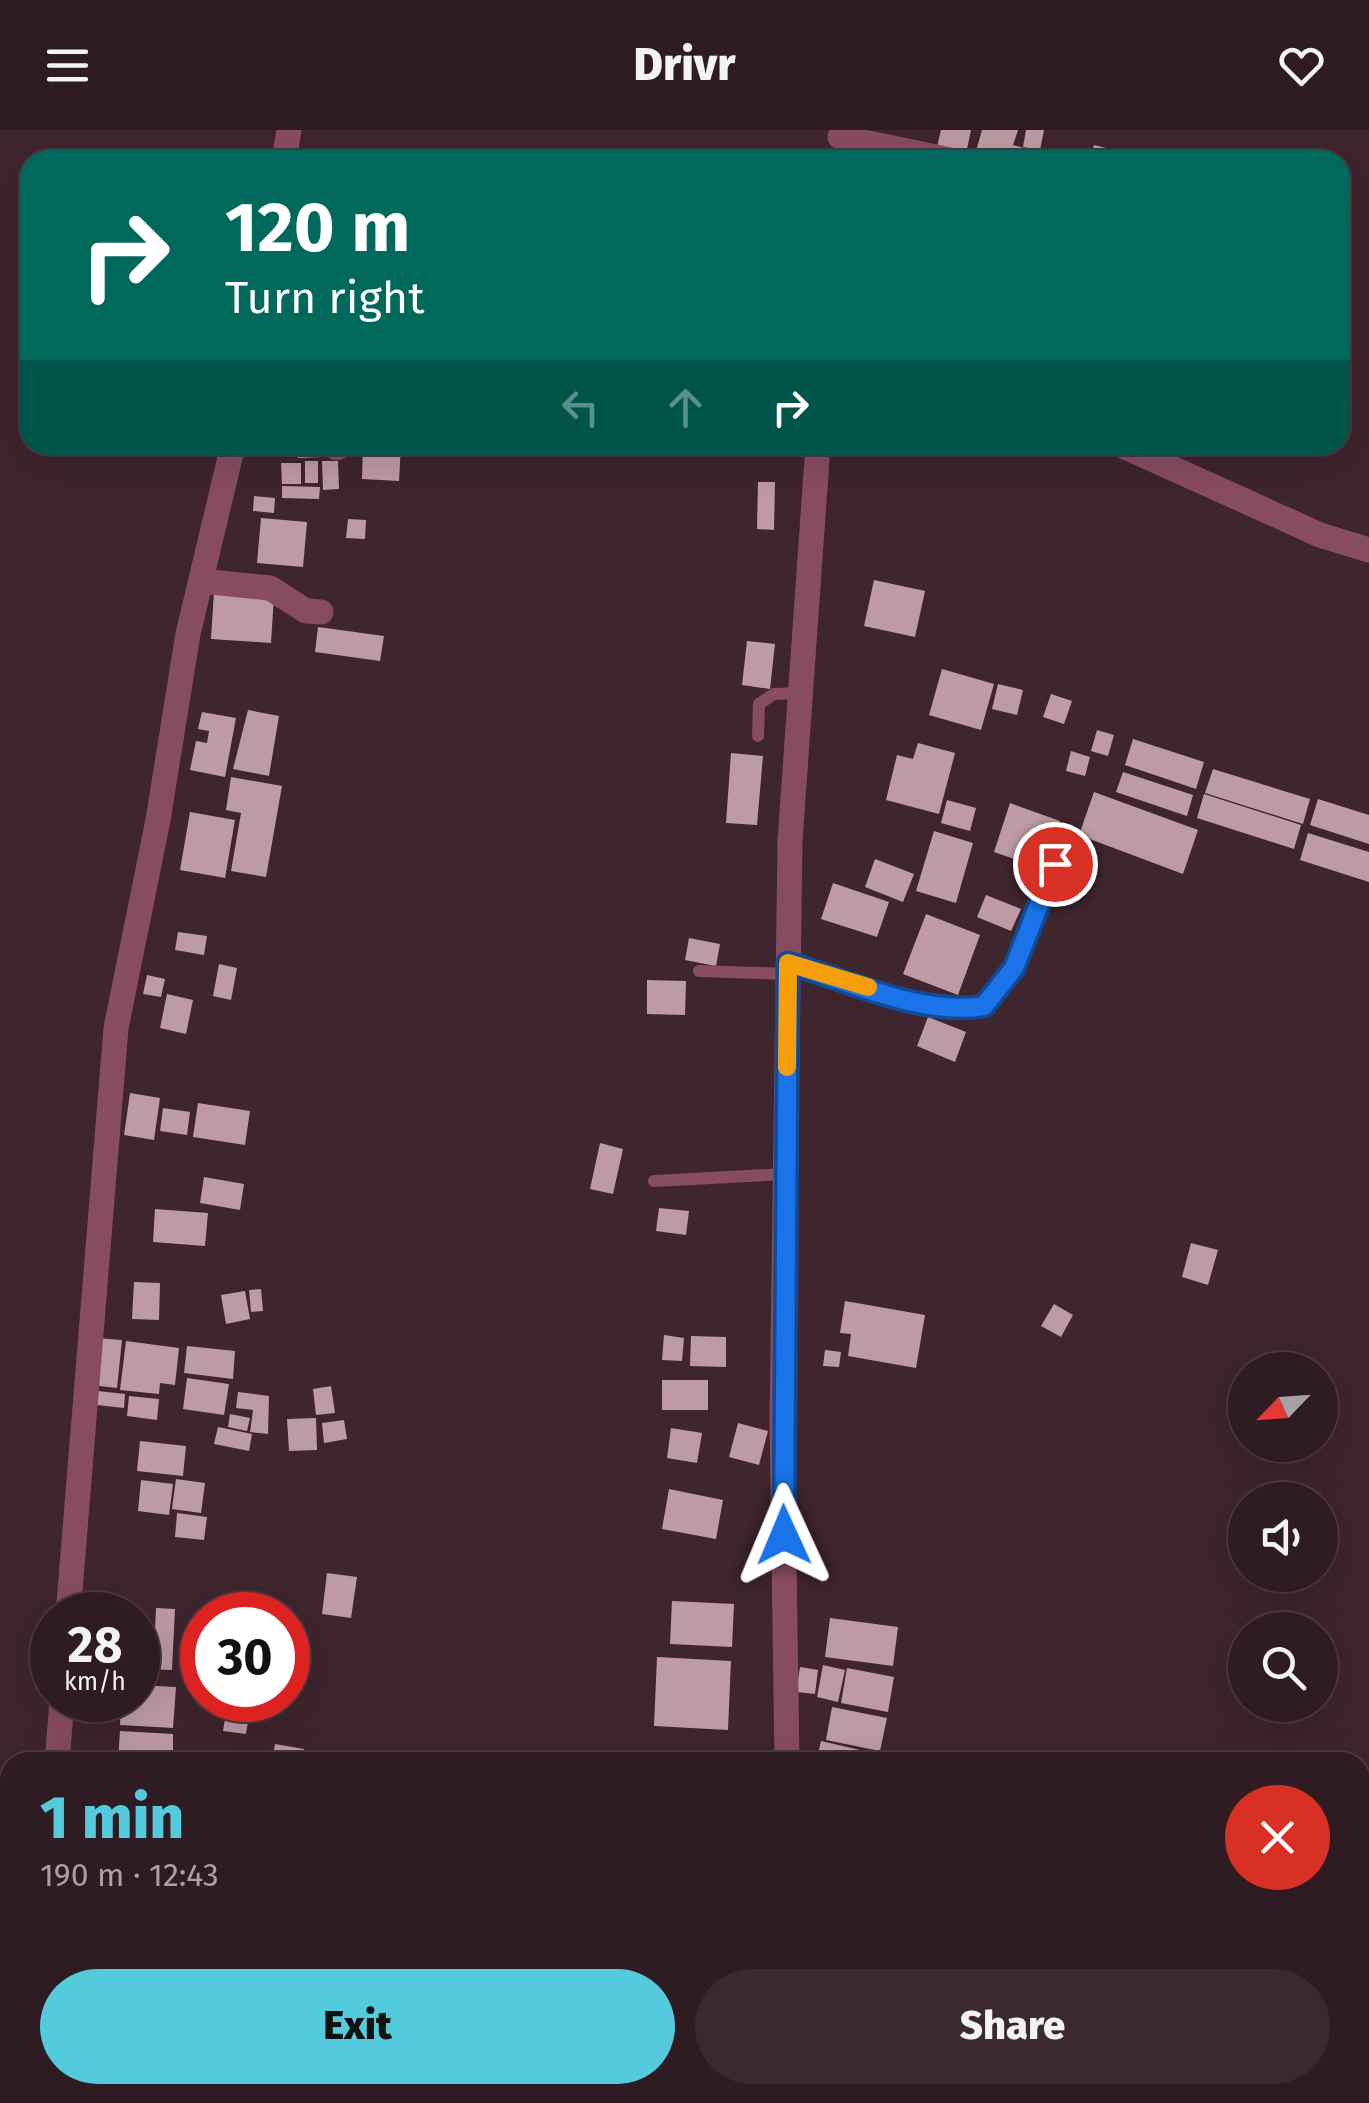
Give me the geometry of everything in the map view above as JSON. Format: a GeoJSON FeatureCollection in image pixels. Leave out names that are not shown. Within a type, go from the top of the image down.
{"type":"FeatureCollection","features":[{"type":"Feature","properties":{"kind":"street"},"geometry":{"type":"LineString","coordinates":[[839,142],[888,150]]}},
{"type":"Feature","properties":{"kind":"street"},"geometry":{"type":"LineString","coordinates":[[70,1592],[110,1076],[201,582],[231,455]]}},
{"type":"Feature","properties":{"kind":"street"},"geometry":{"type":"LineString","coordinates":[[787,1752],[782,1421],[788,969],[800,693],[817,455]]}},
{"type":"Feature","properties":{"kind":"street"},"geometry":{"type":"LineString","coordinates":[[1143,455],[1320,535],[1369,550]]}},
{"type":"Feature","properties":{"kind":"street"},"geometry":{"type":"LineString","coordinates":[[201,582],[270,588],[306,612],[322,612]]}},
{"type":"Feature","properties":{"kind":"street"},"geometry":{"type":"LineString","coordinates":[[58,1752],[60,1722]]}},
{"type":"Feature","properties":{"kind":"lane"},"geometry":{"type":"LineString","coordinates":[[758,736],[759,704],[774,694],[800,693]]}},
{"type":"Feature","properties":{"kind":"lane"},"geometry":{"type":"LineString","coordinates":[[699,971],[788,969],[925,1004],[962,1009],[984,1006],[1014,968],[1069,830]]}},
{"type":"Feature","properties":{"kind":"lane"},"geometry":{"type":"LineString","coordinates":[[654,1181],[786,1174]]}},
{"type":"Feature","properties":{"kind":"building"},"geometry":{"type":"Polygon","coordinates":[[[941,130],[971,130],[967,150],[937,147],[941,130]]]}},
{"type":"Feature","properties":{"kind":"building"},"geometry":{"type":"Polygon","coordinates":[[[982,130],[1018,130],[1013,145],[1024,148],[1024,150],[976,150],[982,130]]]}},
{"type":"Feature","properties":{"kind":"building"},"geometry":{"type":"Polygon","coordinates":[[[1026,130],[1044,130],[1040,150],[1023,147],[1026,130]]]}},
{"type":"Feature","properties":{"kind":"building"},"geometry":{"type":"Polygon","coordinates":[[[363,455],[400,455],[399,481],[362,479],[363,455]]]}},
{"type":"Feature","properties":{"kind":"building"},"geometry":{"type":"Polygon","coordinates":[[[305,461],[318,461],[318,483],[305,483],[305,461]]]}},
{"type":"Feature","properties":{"kind":"building"},"geometry":{"type":"Polygon","coordinates":[[[322,461],[338,461],[339,489],[323,490],[322,461]]]}},
{"type":"Feature","properties":{"kind":"building"},"geometry":{"type":"Polygon","coordinates":[[[281,463],[301,463],[301,484],[282,484],[281,463]]]}},
{"type":"Feature","properties":{"kind":"building"},"geometry":{"type":"Polygon","coordinates":[[[758,482],[775,482],[774,530],[757,529],[758,482]]]}},
{"type":"Feature","properties":{"kind":"building"},"geometry":{"type":"Polygon","coordinates":[[[282,486],[320,487],[319,499],[282,498],[282,486]]]}},
{"type":"Feature","properties":{"kind":"building"},"geometry":{"type":"Polygon","coordinates":[[[254,496],[275,498],[274,513],[253,511],[254,496]]]}},
{"type":"Feature","properties":{"kind":"building"},"geometry":{"type":"Polygon","coordinates":[[[261,518],[307,522],[303,567],[257,563],[261,518]]]}},
{"type":"Feature","properties":{"kind":"building"},"geometry":{"type":"Polygon","coordinates":[[[348,519],[366,520],[365,539],[346,538],[348,519]]]}},
{"type":"Feature","properties":{"kind":"building"},"geometry":{"type":"Polygon","coordinates":[[[874,580],[925,591],[915,637],[864,626],[874,580]]]}},
{"type":"Feature","properties":{"kind":"building"},"geometry":{"type":"Polygon","coordinates":[[[214,592],[274,596],[271,643],[211,639],[214,592]]]}},
{"type":"Feature","properties":{"kind":"building"},"geometry":{"type":"Polygon","coordinates":[[[318,627],[384,636],[380,661],[315,652],[318,627]]]}},
{"type":"Feature","properties":{"kind":"building"},"geometry":{"type":"Polygon","coordinates":[[[747,641],[775,644],[770,689],[742,685],[747,641]]]}},
{"type":"Feature","properties":{"kind":"building"},"geometry":{"type":"Polygon","coordinates":[[[942,669],[994,684],[981,730],[929,715],[942,669]]]}},
{"type":"Feature","properties":{"kind":"building"},"geometry":{"type":"Polygon","coordinates":[[[998,684],[1023,690],[1017,715],[992,709],[998,684]]]}},
{"type":"Feature","properties":{"kind":"building"},"geometry":{"type":"Polygon","coordinates":[[[1051,694],[1072,701],[1064,724],[1043,717],[1051,694]]]}},
{"type":"Feature","properties":{"kind":"building"},"geometry":{"type":"Polygon","coordinates":[[[248,710],[279,716],[269,776],[233,769],[248,710]]]}},
{"type":"Feature","properties":{"kind":"building"},"geometry":{"type":"Polygon","coordinates":[[[202,712],[236,718],[225,777],[190,770],[196,741],[207,743],[209,731],[198,729],[202,712]]]}},
{"type":"Feature","properties":{"kind":"building"},"geometry":{"type":"Polygon","coordinates":[[[1097,730],[1114,735],[1108,756],[1091,751],[1097,730]]]}},
{"type":"Feature","properties":{"kind":"building"},"geometry":{"type":"Polygon","coordinates":[[[1133,739],[1204,762],[1196,789],[1125,765],[1133,739]]]}},
{"type":"Feature","properties":{"kind":"building"},"geometry":{"type":"Polygon","coordinates":[[[918,743],[955,753],[939,814],[886,800],[897,755],[913,759],[918,743]]]}},
{"type":"Feature","properties":{"kind":"building"},"geometry":{"type":"Polygon","coordinates":[[[1071,751],[1090,757],[1085,776],[1066,771],[1071,751]]]}},
{"type":"Feature","properties":{"kind":"building"},"geometry":{"type":"Polygon","coordinates":[[[731,753],[763,756],[757,825],[726,823],[731,753]]]}},
{"type":"Feature","properties":{"kind":"building"},"geometry":{"type":"Polygon","coordinates":[[[1213,769],[1310,799],[1303,824],[1205,793],[1213,769]]]}},
{"type":"Feature","properties":{"kind":"building"},"geometry":{"type":"Polygon","coordinates":[[[1123,772],[1193,795],[1187,816],[1116,792],[1123,772]]]}},
{"type":"Feature","properties":{"kind":"building"},"geometry":{"type":"Polygon","coordinates":[[[231,777],[282,786],[266,877],[231,871],[241,813],[226,810],[231,777]]]}},
{"type":"Feature","properties":{"kind":"building"},"geometry":{"type":"Polygon","coordinates":[[[1094,792],[1198,830],[1183,874],[1079,835],[1094,792]]]}},
{"type":"Feature","properties":{"kind":"building"},"geometry":{"type":"Polygon","coordinates":[[[1204,794],[1301,825],[1294,849],[1197,818],[1204,794]]]}},
{"type":"Feature","properties":{"kind":"building"},"geometry":{"type":"Polygon","coordinates":[[[1318,799],[1369,815],[1369,844],[1310,825],[1318,799]]]}},
{"type":"Feature","properties":{"kind":"building"},"geometry":{"type":"Polygon","coordinates":[[[947,800],[976,808],[970,831],[941,823],[947,800]]]}},
{"type":"Feature","properties":{"kind":"building"},"geometry":{"type":"Polygon","coordinates":[[[1010,803],[1060,821],[1044,869],[994,852],[1010,803]]]}},
{"type":"Feature","properties":{"kind":"building"},"geometry":{"type":"Polygon","coordinates":[[[190,812],[235,820],[225,878],[180,870],[190,812]]]}},
{"type":"Feature","properties":{"kind":"building"},"geometry":{"type":"Polygon","coordinates":[[[934,831],[973,843],[956,903],[916,891],[934,831]]]}},
{"type":"Feature","properties":{"kind":"building"},"geometry":{"type":"Polygon","coordinates":[[[1308,833],[1369,852],[1369,882],[1300,860],[1308,833]]]}},
{"type":"Feature","properties":{"kind":"building"},"geometry":{"type":"Polygon","coordinates":[[[875,859],[914,874],[903,902],[865,887],[875,859]]]}},
{"type":"Feature","properties":{"kind":"building"},"geometry":{"type":"Polygon","coordinates":[[[833,883],[889,902],[877,937],[821,919],[833,883]]]}},
{"type":"Feature","properties":{"kind":"building"},"geometry":{"type":"Polygon","coordinates":[[[986,895],[1021,909],[1011,931],[977,917],[986,895]]]}},
{"type":"Feature","properties":{"kind":"building"},"geometry":{"type":"Polygon","coordinates":[[[926,914],[980,935],[958,995],[903,974],[926,914]]]}},
{"type":"Feature","properties":{"kind":"building"},"geometry":{"type":"Polygon","coordinates":[[[178,932],[207,936],[204,955],[175,950],[178,932]]]}},
{"type":"Feature","properties":{"kind":"building"},"geometry":{"type":"Polygon","coordinates":[[[689,938],[720,944],[716,966],[685,960],[689,938]]]}},
{"type":"Feature","properties":{"kind":"building"},"geometry":{"type":"Polygon","coordinates":[[[219,964],[237,968],[231,1000],[213,996],[219,964]]]}},
{"type":"Feature","properties":{"kind":"building"},"geometry":{"type":"Polygon","coordinates":[[[147,975],[165,979],[161,997],[143,994],[147,975]]]}},
{"type":"Feature","properties":{"kind":"building"},"geometry":{"type":"Polygon","coordinates":[[[647,980],[686,981],[685,1015],[647,1014],[647,980]]]}},
{"type":"Feature","properties":{"kind":"building"},"geometry":{"type":"Polygon","coordinates":[[[167,994],[193,1000],[186,1034],[160,1028],[167,994]]]}},
{"type":"Feature","properties":{"kind":"building"},"geometry":{"type":"Polygon","coordinates":[[[928,1017],[966,1032],[955,1062],[917,1046],[928,1017]]]}},
{"type":"Feature","properties":{"kind":"building"},"geometry":{"type":"Polygon","coordinates":[[[130,1093],[160,1098],[154,1140],[124,1135],[130,1093]]]}},
{"type":"Feature","properties":{"kind":"building"},"geometry":{"type":"Polygon","coordinates":[[[198,1103],[250,1111],[245,1145],[193,1137],[198,1103]]]}},
{"type":"Feature","properties":{"kind":"building"},"geometry":{"type":"Polygon","coordinates":[[[163,1108],[190,1112],[187,1135],[160,1131],[163,1108]]]}},
{"type":"Feature","properties":{"kind":"building"},"geometry":{"type":"Polygon","coordinates":[[[600,1143],[623,1149],[613,1194],[590,1189],[600,1143]]]}},
{"type":"Feature","properties":{"kind":"building"},"geometry":{"type":"Polygon","coordinates":[[[204,1177],[244,1184],[240,1210],[200,1203],[204,1177]]]}},
{"type":"Feature","properties":{"kind":"building"},"geometry":{"type":"Polygon","coordinates":[[[659,1208],[689,1211],[686,1235],[656,1231],[659,1208]]]}},
{"type":"Feature","properties":{"kind":"building"},"geometry":{"type":"Polygon","coordinates":[[[155,1209],[208,1213],[205,1246],[153,1242],[155,1209]]]}},
{"type":"Feature","properties":{"kind":"building"},"geometry":{"type":"Polygon","coordinates":[[[1191,1243],[1218,1250],[1208,1285],[1182,1277],[1191,1243]]]}},
{"type":"Feature","properties":{"kind":"building"},"geometry":{"type":"Polygon","coordinates":[[[134,1282],[160,1283],[159,1320],[132,1319],[134,1282]]]}},
{"type":"Feature","properties":{"kind":"building"},"geometry":{"type":"Polygon","coordinates":[[[261,1289],[263,1311],[251,1312],[249,1290],[261,1289]]]}},
{"type":"Feature","properties":{"kind":"building"},"geometry":{"type":"Polygon","coordinates":[[[245,1291],[250,1319],[226,1324],[221,1295],[245,1291]]]}},
{"type":"Feature","properties":{"kind":"building"},"geometry":{"type":"Polygon","coordinates":[[[845,1301],[925,1315],[916,1368],[848,1356],[851,1334],[840,1333],[845,1301]]]}},
{"type":"Feature","properties":{"kind":"building"},"geometry":{"type":"Polygon","coordinates":[[[1054,1304],[1073,1315],[1061,1337],[1041,1326],[1054,1304]]]}},
{"type":"Feature","properties":{"kind":"building"},"geometry":{"type":"Polygon","coordinates":[[[664,1335],[684,1338],[682,1361],[662,1360],[664,1335]]]}},
{"type":"Feature","properties":{"kind":"building"},"geometry":{"type":"Polygon","coordinates":[[[691,1336],[726,1337],[726,1367],[690,1366],[691,1336]]]}},
{"type":"Feature","properties":{"kind":"building"},"geometry":{"type":"Polygon","coordinates":[[[96,1338],[122,1340],[117,1388],[91,1385],[96,1338]]]}},
{"type":"Feature","properties":{"kind":"building"},"geometry":{"type":"Polygon","coordinates":[[[126,1341],[179,1348],[175,1385],[160,1383],[159,1394],[120,1390],[126,1341]]]}},
{"type":"Feature","properties":{"kind":"building"},"geometry":{"type":"Polygon","coordinates":[[[187,1346],[235,1351],[233,1379],[184,1373],[187,1346]]]}},
{"type":"Feature","properties":{"kind":"building"},"geometry":{"type":"Polygon","coordinates":[[[825,1350],[841,1352],[839,1367],[823,1366],[825,1350]]]}},
{"type":"Feature","properties":{"kind":"building"},"geometry":{"type":"Polygon","coordinates":[[[187,1378],[229,1384],[224,1415],[183,1409],[187,1378]]]}},
{"type":"Feature","properties":{"kind":"building"},"geometry":{"type":"Polygon","coordinates":[[[662,1380],[708,1380],[708,1410],[662,1410],[662,1380]]]}},
{"type":"Feature","properties":{"kind":"building"},"geometry":{"type":"Polygon","coordinates":[[[331,1386],[335,1413],[316,1415],[313,1389],[331,1386]]]}},
{"type":"Feature","properties":{"kind":"building"},"geometry":{"type":"Polygon","coordinates":[[[98,1391],[125,1394],[124,1408],[97,1405],[98,1391]]]}},
{"type":"Feature","properties":{"kind":"building"},"geometry":{"type":"Polygon","coordinates":[[[238,1392],[269,1396],[268,1434],[250,1432],[253,1410],[236,1408],[238,1392]]]}},
{"type":"Feature","properties":{"kind":"building"},"geometry":{"type":"Polygon","coordinates":[[[129,1396],[159,1399],[157,1420],[127,1416],[129,1396]]]}},
{"type":"Feature","properties":{"kind":"building"},"geometry":{"type":"Polygon","coordinates":[[[230,1414],[250,1418],[247,1431],[228,1427],[230,1414]]]}},
{"type":"Feature","properties":{"kind":"building"},"geometry":{"type":"Polygon","coordinates":[[[316,1418],[317,1450],[289,1451],[287,1419],[316,1418]]]}},
{"type":"Feature","properties":{"kind":"building"},"geometry":{"type":"Polygon","coordinates":[[[344,1420],[347,1439],[324,1443],[322,1423],[344,1420]]]}},
{"type":"Feature","properties":{"kind":"building"},"geometry":{"type":"Polygon","coordinates":[[[738,1423],[768,1431],[759,1465],[729,1457],[738,1423]]]}},
{"type":"Feature","properties":{"kind":"building"},"geometry":{"type":"Polygon","coordinates":[[[218,1427],[252,1434],[249,1451],[214,1444],[218,1427]]]}},
{"type":"Feature","properties":{"kind":"building"},"geometry":{"type":"Polygon","coordinates":[[[671,1428],[702,1433],[697,1463],[667,1458],[671,1428]]]}},
{"type":"Feature","properties":{"kind":"building"},"geometry":{"type":"Polygon","coordinates":[[[140,1441],[186,1446],[183,1476],[137,1471],[140,1441]]]}},
{"type":"Feature","properties":{"kind":"building"},"geometry":{"type":"Polygon","coordinates":[[[176,1479],[205,1483],[201,1513],[172,1509],[176,1479]]]}},
{"type":"Feature","properties":{"kind":"building"},"geometry":{"type":"Polygon","coordinates":[[[141,1480],[173,1484],[169,1515],[138,1511],[141,1480]]]}},
{"type":"Feature","properties":{"kind":"building"},"geometry":{"type":"Polygon","coordinates":[[[669,1489],[723,1500],[716,1539],[662,1529],[669,1489]]]}},
{"type":"Feature","properties":{"kind":"building"},"geometry":{"type":"Polygon","coordinates":[[[177,1513],[207,1517],[204,1540],[175,1537],[177,1513]]]}},
{"type":"Feature","properties":{"kind":"building"},"geometry":{"type":"Polygon","coordinates":[[[327,1573],[357,1577],[351,1618],[322,1614],[327,1573]]]}},
{"type":"Feature","properties":{"kind":"building"},"geometry":{"type":"Polygon","coordinates":[[[672,1601],[734,1604],[732,1647],[670,1644],[672,1601]]]}},
{"type":"Feature","properties":{"kind":"building"},"geometry":{"type":"Polygon","coordinates":[[[160,1608],[175,1609],[172,1670],[160,1670],[160,1608]]]}},
{"type":"Feature","properties":{"kind":"building"},"geometry":{"type":"Polygon","coordinates":[[[830,1618],[898,1627],[893,1666],[825,1657],[830,1618]]]}},
{"type":"Feature","properties":{"kind":"building"},"geometry":{"type":"Polygon","coordinates":[[[657,1657],[731,1661],[728,1730],[654,1726],[657,1657]]]}},
{"type":"Feature","properties":{"kind":"building"},"geometry":{"type":"Polygon","coordinates":[[[823,1665],[845,1670],[838,1702],[817,1697],[823,1665]]]}},
{"type":"Feature","properties":{"kind":"building"},"geometry":{"type":"Polygon","coordinates":[[[800,1667],[818,1670],[815,1694],[796,1692],[800,1667]]]}},
{"type":"Feature","properties":{"kind":"building"},"geometry":{"type":"Polygon","coordinates":[[[847,1668],[894,1677],[888,1712],[841,1703],[847,1668]]]}},
{"type":"Feature","properties":{"kind":"building"},"geometry":{"type":"Polygon","coordinates":[[[160,1686],[176,1687],[173,1728],[120,1725],[160,1722],[160,1686]]]}},
{"type":"Feature","properties":{"kind":"building"},"geometry":{"type":"Polygon","coordinates":[[[832,1707],[887,1718],[880,1751],[826,1740],[832,1707]]]}},
{"type":"Feature","properties":{"kind":"building"},"geometry":{"type":"Polygon","coordinates":[[[224,1722],[248,1722],[246,1734],[223,1731],[224,1722]]]}},
{"type":"Feature","properties":{"kind":"building"},"geometry":{"type":"Polygon","coordinates":[[[120,1731],[173,1734],[173,1750],[192,1751],[192,1752],[119,1752],[120,1731]]]}},
{"type":"Feature","properties":{"kind":"building"},"geometry":{"type":"Polygon","coordinates":[[[821,1741],[869,1752],[818,1752],[821,1741]]]}},
{"type":"Feature","properties":{"kind":"building"},"geometry":{"type":"Polygon","coordinates":[[[275,1744],[304,1749],[304,1752],[274,1752],[275,1744]]]}},
{"type":"Feature","properties":{"kind":"slow traffic"},"geometry":{"type":"LineString","coordinates":[[787,1067],[788,963],[868,987]]}},
{"type":"Feature","properties":{"kind":"route"},"geometry":{"type":"LineString","coordinates":[[784,1535],[788,963],[925,1004],[962,1009],[984,1006],[1014,968],[1055,864]]}}]}
